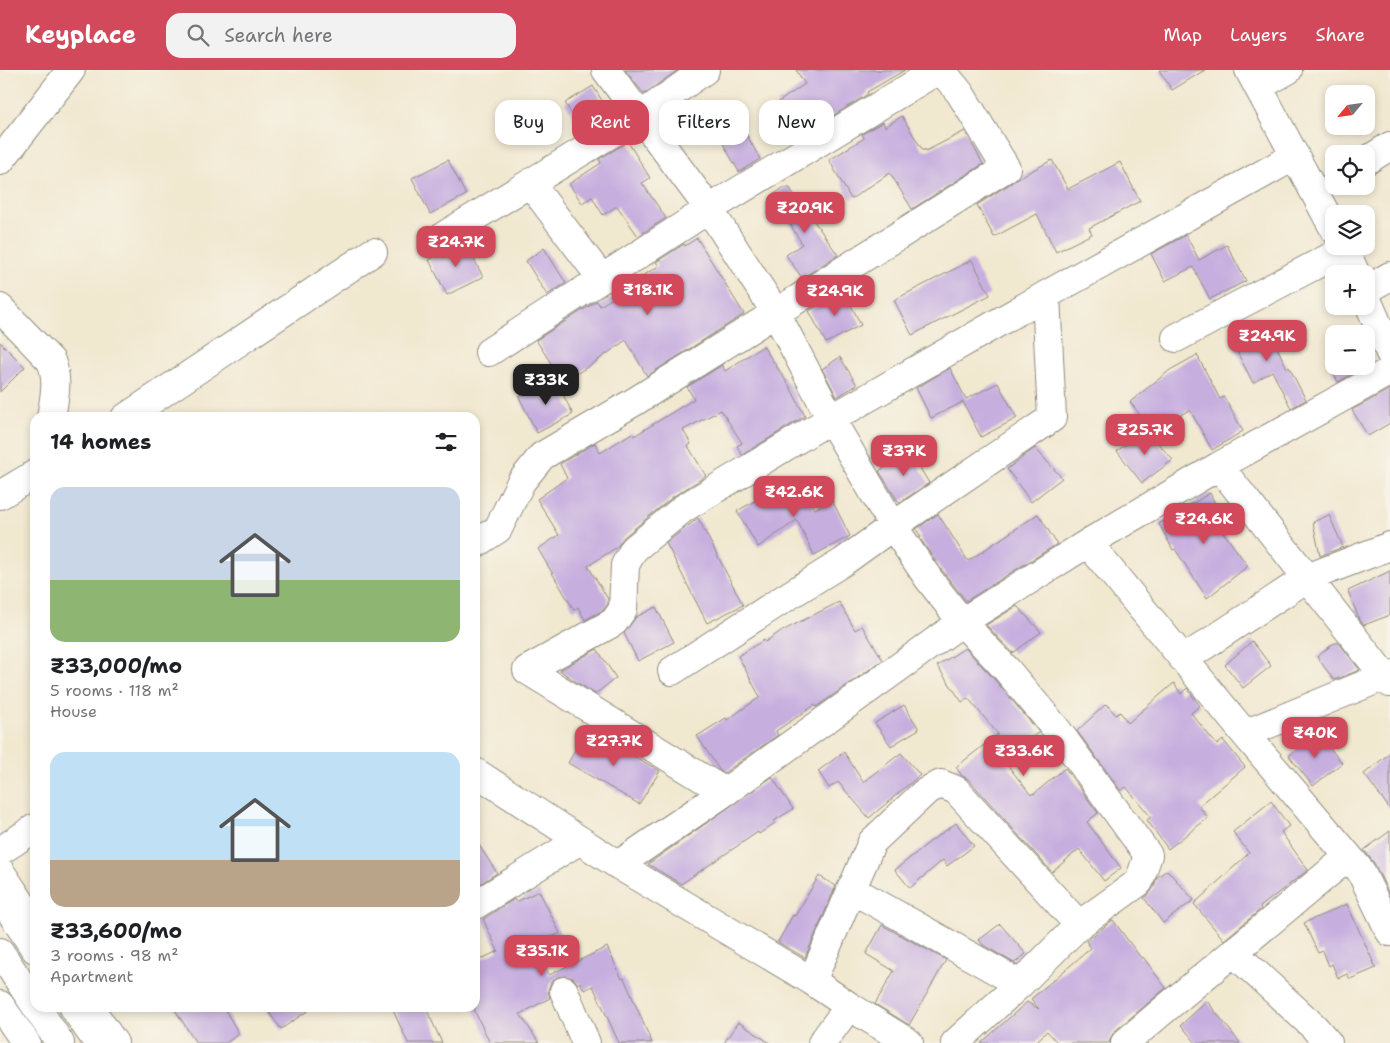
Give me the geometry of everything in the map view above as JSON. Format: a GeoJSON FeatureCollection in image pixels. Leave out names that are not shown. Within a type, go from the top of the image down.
{"type":"FeatureCollection","features":[{"type":"Feature","properties":{"kind":"main road"},"geometry":{"type":"LineString","coordinates":[[606,70],[628,100]]}},
{"type":"Feature","properties":{"kind":"main road"},"geometry":{"type":"LineString","coordinates":[[649,110],[705,70]]}},
{"type":"Feature","properties":{"kind":"main road"},"geometry":{"type":"LineString","coordinates":[[480,541],[498,529],[521,482],[542,456],[634,402],[1006,168],[960,93],[939,70],[709,209],[489,352]]}},
{"type":"Feature","properties":{"kind":"main road"},"geometry":{"type":"LineString","coordinates":[[1288,70],[1253,78],[1295,156],[1325,191]]}},
{"type":"Feature","properties":{"kind":"main road"},"geometry":{"type":"LineString","coordinates":[[0,161],[70,71]]}},
{"type":"Feature","properties":{"kind":"main road"},"geometry":{"type":"LineString","coordinates":[[649,128],[709,209],[776,313],[831,419],[893,526],[928,578],[962,622],[1007,670],[1058,732],[1148,855],[1139,882],[1079,925],[1020,984],[954,1043]]}},
{"type":"Feature","properties":{"kind":"main road"},"geometry":{"type":"LineString","coordinates":[[445,235],[592,145]]}},
{"type":"Feature","properties":{"kind":"main road"},"geometry":{"type":"LineString","coordinates":[[1375,156],[1390,146]]}},
{"type":"Feature","properties":{"kind":"main road"},"geometry":{"type":"LineString","coordinates":[[725,792],[527,670],[614,622],[623,609],[625,565],[634,549],[692,503],[831,419],[1046,295],[1295,156]]}},
{"type":"Feature","properties":{"kind":"main road"},"geometry":{"type":"LineString","coordinates":[[530,183],[602,279]]}},
{"type":"Feature","properties":{"kind":"main road"},"geometry":{"type":"LineString","coordinates":[[134,412],[372,252]]}},
{"type":"Feature","properties":{"kind":"main road"},"geometry":{"type":"LineString","coordinates":[[1176,338],[1334,255]]}},
{"type":"Feature","properties":{"kind":"main road"},"geometry":{"type":"LineString","coordinates":[[1375,285],[1390,276]]}},
{"type":"Feature","properties":{"kind":"main road"},"geometry":{"type":"LineString","coordinates":[[672,671],[843,562],[1052,418],[1046,295]]}},
{"type":"Feature","properties":{"kind":"main road"},"geometry":{"type":"LineString","coordinates":[[0,308],[51,362],[55,372],[56,384],[52,412]]}},
{"type":"Feature","properties":{"kind":"main road"},"geometry":{"type":"LineString","coordinates":[[1374,315],[1390,353]]}},
{"type":"Feature","properties":{"kind":"main road"},"geometry":{"type":"LineString","coordinates":[[618,865],[725,792],[962,622],[1088,543],[1219,466],[1390,371]]}},
{"type":"Feature","properties":{"kind":"main road"},"geometry":{"type":"LineString","coordinates":[[1219,466],[1388,678],[1245,734]]}},
{"type":"Feature","properties":{"kind":"main road"},"geometry":{"type":"LineString","coordinates":[[0,495],[30,477]]}},
{"type":"Feature","properties":{"kind":"main road"},"geometry":{"type":"LineString","coordinates":[[1088,543],[1360,870],[1390,932]]}},
{"type":"Feature","properties":{"kind":"main road"},"geometry":{"type":"LineString","coordinates":[[1184,659],[1307,578],[1390,546]]}},
{"type":"Feature","properties":{"kind":"main road"},"geometry":{"type":"LineString","coordinates":[[480,775],[618,865],[812,981],[910,1043]]}},
{"type":"Feature","properties":{"kind":"main road"},"geometry":{"type":"LineString","coordinates":[[812,981],[872,842],[924,793],[942,784],[956,790],[1079,925]]}},
{"type":"Feature","properties":{"kind":"main road"},"geometry":{"type":"LineString","coordinates":[[0,851],[30,831]]}},
{"type":"Feature","properties":{"kind":"main road"},"geometry":{"type":"LineString","coordinates":[[480,903],[580,840]]}},
{"type":"Feature","properties":{"kind":"main road"},"geometry":{"type":"LineString","coordinates":[[1125,1043],[1348,857]]}},
{"type":"Feature","properties":{"kind":"main road"},"geometry":{"type":"LineString","coordinates":[[0,871],[30,916]]}},
{"type":"Feature","properties":{"kind":"main road"},"geometry":{"type":"LineString","coordinates":[[851,890],[1020,984]]}},
{"type":"Feature","properties":{"kind":"main road"},"geometry":{"type":"LineString","coordinates":[[0,896],[30,941]]}},
{"type":"Feature","properties":{"kind":"main road"},"geometry":{"type":"LineString","coordinates":[[0,952],[30,997]]}},
{"type":"Feature","properties":{"kind":"main road"},"geometry":{"type":"LineString","coordinates":[[1233,952],[1314,1027],[1328,1043]]}},
{"type":"Feature","properties":{"kind":"main road"},"geometry":{"type":"LineString","coordinates":[[564,991],[586,1043]]}},
{"type":"Feature","properties":{"kind":"main road"},"geometry":{"type":"LineString","coordinates":[[0,1005],[26,1043]]}},
{"type":"Feature","properties":{"kind":"main road"},"geometry":{"type":"LineString","coordinates":[[822,1043],[849,1006]]}},
{"type":"Feature","properties":{"kind":"main road"},"geometry":{"type":"LineString","coordinates":[[40,1012],[60,1043]]}},
{"type":"Feature","properties":{"kind":"main road"},"geometry":{"type":"LineString","coordinates":[[90,1012],[98,1043]]}},
{"type":"Feature","properties":{"kind":"main road"},"geometry":{"type":"LineString","coordinates":[[91,1012],[114,1043]]}},
{"type":"Feature","properties":{"kind":"building"},"geometry":{"type":"Polygon","coordinates":[[[625,70],[678,70],[644,94],[625,70]]]}},
{"type":"Feature","properties":{"kind":"building"},"geometry":{"type":"Polygon","coordinates":[[[796,70],[905,70],[867,92],[868,94],[834,115],[834,100],[781,100],[805,84],[796,70]]]}},
{"type":"Feature","properties":{"kind":"building"},"geometry":{"type":"Polygon","coordinates":[[[1159,70],[1205,70],[1172,90],[1159,70]]]}},
{"type":"Feature","properties":{"kind":"building"},"geometry":{"type":"Polygon","coordinates":[[[593,86],[602,100],[572,100],[572,115],[565,103],[593,86]]]}},
{"type":"Feature","properties":{"kind":"building"},"geometry":{"type":"Polygon","coordinates":[[[902,116],[923,151],[965,131],[983,164],[912,209],[890,173],[851,199],[829,160],[864,138],[862,134],[883,122],[885,127],[902,116]]]}},
{"type":"Feature","properties":{"kind":"building"},"geometry":{"type":"Polygon","coordinates":[[[749,139],[760,159],[739,172],[724,145],[749,145],[749,139]]]}},
{"type":"Feature","properties":{"kind":"building"},"geometry":{"type":"Polygon","coordinates":[[[623,145],[630,145],[650,178],[642,183],[666,218],[638,236],[617,206],[603,215],[592,197],[582,203],[569,184],[601,163],[599,159],[623,145]]]}},
{"type":"Feature","properties":{"kind":"building"},"geometry":{"type":"Polygon","coordinates":[[[448,160],[466,195],[430,214],[412,178],[448,160]]]}},
{"type":"Feature","properties":{"kind":"building"},"geometry":{"type":"Polygon","coordinates":[[[1052,160],[1068,189],[1120,162],[1140,201],[1089,228],[1092,234],[1056,252],[1037,214],[994,237],[977,205],[1018,178],[1052,160]]]}},
{"type":"Feature","properties":{"kind":"building"},"geometry":{"type":"Polygon","coordinates":[[[783,188],[790,188],[797,201],[808,195],[817,210],[809,214],[838,255],[802,278],[786,255],[802,244],[773,195],[783,188]]]}},
{"type":"Feature","properties":{"kind":"building"},"geometry":{"type":"Polygon","coordinates":[[[1186,235],[1199,260],[1227,245],[1246,281],[1210,299],[1193,267],[1165,281],[1151,254],[1186,235]]]}},
{"type":"Feature","properties":{"kind":"building"},"geometry":{"type":"Polygon","coordinates":[[[697,238],[744,314],[647,376],[626,340],[563,382],[536,340],[597,301],[600,306],[632,286],[630,283],[659,266],[656,262],[697,238]]]}},
{"type":"Feature","properties":{"kind":"building"},"geometry":{"type":"Polygon","coordinates":[[[465,241],[483,277],[447,295],[429,260],[465,241]]]}},
{"type":"Feature","properties":{"kind":"building"},"geometry":{"type":"Polygon","coordinates":[[[544,248],[566,283],[547,295],[526,261],[544,248]]]}},
{"type":"Feature","properties":{"kind":"building"},"geometry":{"type":"Polygon","coordinates":[[[972,260],[990,295],[912,335],[894,300],[972,260]]]}},
{"type":"Feature","properties":{"kind":"building"},"geometry":{"type":"Polygon","coordinates":[[[843,289],[861,325],[826,343],[809,311],[843,289]]]}},
{"type":"Feature","properties":{"kind":"building"},"geometry":{"type":"Polygon","coordinates":[[[1265,323],[1287,368],[1289,367],[1306,400],[1291,408],[1272,371],[1253,383],[1232,342],[1265,323]]]}},
{"type":"Feature","properties":{"kind":"building"},"geometry":{"type":"Polygon","coordinates":[[[0,342],[25,367],[0,392],[0,342]]]}},
{"type":"Feature","properties":{"kind":"building"},"geometry":{"type":"Polygon","coordinates":[[[763,346],[790,387],[805,416],[742,455],[737,446],[742,443],[721,410],[683,430],[691,444],[688,446],[706,476],[674,496],[624,537],[617,547],[588,566],[608,599],[608,604],[603,610],[585,620],[578,607],[574,610],[538,549],[559,535],[537,499],[567,478],[560,464],[595,443],[600,453],[632,433],[634,436],[694,399],[687,387],[722,365],[725,371],[763,346]]]}},
{"type":"Feature","properties":{"kind":"building"},"geometry":{"type":"Polygon","coordinates":[[[1197,355],[1220,399],[1224,397],[1243,431],[1212,450],[1190,410],[1174,418],[1155,434],[1130,402],[1170,370],[1197,355]]]}},
{"type":"Feature","properties":{"kind":"building"},"geometry":{"type":"Polygon","coordinates":[[[840,357],[857,385],[837,397],[822,369],[840,357]]]}},
{"type":"Feature","properties":{"kind":"building"},"geometry":{"type":"Polygon","coordinates":[[[950,368],[966,399],[998,383],[1017,418],[981,437],[963,402],[931,418],[916,388],[950,368]]]}},
{"type":"Feature","properties":{"kind":"building"},"geometry":{"type":"Polygon","coordinates":[[[1334,375],[1350,375],[1338,382],[1334,375]]]}},
{"type":"Feature","properties":{"kind":"building"},"geometry":{"type":"Polygon","coordinates":[[[555,379],[573,414],[537,433],[519,397],[555,379]]]}},
{"type":"Feature","properties":{"kind":"building"},"geometry":{"type":"Polygon","coordinates":[[[1390,389],[1390,423],[1368,436],[1352,410],[1390,389]]]}},
{"type":"Feature","properties":{"kind":"building"},"geometry":{"type":"Polygon","coordinates":[[[1146,430],[1173,460],[1142,483],[1117,451],[1146,430]]]}},
{"type":"Feature","properties":{"kind":"building"},"geometry":{"type":"Polygon","coordinates":[[[1035,448],[1062,478],[1031,502],[1007,469],[1035,448]]]}},
{"type":"Feature","properties":{"kind":"building"},"geometry":{"type":"Polygon","coordinates":[[[910,452],[929,483],[899,503],[879,471],[910,452]]]}},
{"type":"Feature","properties":{"kind":"building"},"geometry":{"type":"Polygon","coordinates":[[[798,480],[815,509],[832,500],[850,536],[814,555],[797,520],[758,547],[737,511],[767,494],[770,498],[798,480]]]}},
{"type":"Feature","properties":{"kind":"building"},"geometry":{"type":"Polygon","coordinates":[[[1210,493],[1223,520],[1217,524],[1248,566],[1207,598],[1175,549],[1173,550],[1159,524],[1210,493]]]}},
{"type":"Feature","properties":{"kind":"building"},"geometry":{"type":"Polygon","coordinates":[[[938,514],[968,561],[1038,514],[1057,544],[966,601],[941,569],[919,537],[921,537],[916,529],[938,514]]]}},
{"type":"Feature","properties":{"kind":"building"},"geometry":{"type":"Polygon","coordinates":[[[1329,515],[1343,547],[1320,556],[1313,522],[1329,515]]]}},
{"type":"Feature","properties":{"kind":"building"},"geometry":{"type":"Polygon","coordinates":[[[698,518],[743,605],[707,623],[666,543],[698,518]]]}},
{"type":"Feature","properties":{"kind":"building"},"geometry":{"type":"Polygon","coordinates":[[[1390,571],[1390,615],[1364,625],[1359,619],[1348,591],[1390,571]]]}},
{"type":"Feature","properties":{"kind":"building"},"geometry":{"type":"Polygon","coordinates":[[[839,602],[855,630],[862,626],[883,660],[816,707],[815,705],[776,731],[778,735],[724,773],[720,771],[697,736],[726,718],[727,720],[760,697],[738,656],[764,640],[765,642],[784,629],[839,602]]]}},
{"type":"Feature","properties":{"kind":"building"},"geometry":{"type":"Polygon","coordinates":[[[1017,606],[1041,632],[1013,653],[986,625],[1017,606]]]}},
{"type":"Feature","properties":{"kind":"building"},"geometry":{"type":"Polygon","coordinates":[[[656,607],[674,642],[638,661],[624,633],[636,617],[656,607]]]}},
{"type":"Feature","properties":{"kind":"building"},"geometry":{"type":"Polygon","coordinates":[[[1252,641],[1271,666],[1243,688],[1225,665],[1252,641]]]}},
{"type":"Feature","properties":{"kind":"building"},"geometry":{"type":"Polygon","coordinates":[[[1334,643],[1339,643],[1360,670],[1334,680],[1317,657],[1334,643]]]}},
{"type":"Feature","properties":{"kind":"building"},"geometry":{"type":"Polygon","coordinates":[[[965,648],[1039,732],[1007,756],[1009,759],[1005,762],[1031,795],[1065,768],[1098,813],[1087,822],[1121,868],[1104,881],[1079,849],[1052,872],[968,779],[962,776],[956,767],[998,734],[968,698],[962,702],[937,666],[965,648]]]}},
{"type":"Feature","properties":{"kind":"building"},"geometry":{"type":"Polygon","coordinates":[[[597,649],[616,678],[595,694],[560,670],[597,649]]]}},
{"type":"Feature","properties":{"kind":"building"},"geometry":{"type":"Polygon","coordinates":[[[1174,683],[1181,694],[1187,688],[1200,706],[1191,713],[1217,745],[1223,740],[1245,767],[1199,806],[1208,818],[1168,849],[1147,820],[1151,817],[1126,787],[1121,791],[1077,731],[1106,704],[1116,715],[1120,712],[1128,723],[1174,683]]]}},
{"type":"Feature","properties":{"kind":"building"},"geometry":{"type":"Polygon","coordinates":[[[904,705],[919,729],[891,746],[875,723],[904,705]]]}},
{"type":"Feature","properties":{"kind":"building"},"geometry":{"type":"Polygon","coordinates":[[[587,729],[660,771],[639,804],[568,763],[587,729]]]}},
{"type":"Feature","properties":{"kind":"building"},"geometry":{"type":"Polygon","coordinates":[[[1318,733],[1342,763],[1313,786],[1289,756],[1318,733]]]}},
{"type":"Feature","properties":{"kind":"building"},"geometry":{"type":"Polygon","coordinates":[[[844,752],[863,782],[901,753],[920,775],[869,818],[838,782],[829,788],[818,771],[844,752]]]}},
{"type":"Feature","properties":{"kind":"building"},"geometry":{"type":"Polygon","coordinates":[[[1390,753],[1390,809],[1364,774],[1390,753]]]}},
{"type":"Feature","properties":{"kind":"building"},"geometry":{"type":"Polygon","coordinates":[[[772,777],[793,809],[774,821],[775,823],[759,834],[758,832],[681,884],[648,864],[772,777]]]}},
{"type":"Feature","properties":{"kind":"building"},"geometry":{"type":"Polygon","coordinates":[[[1271,801],[1289,826],[1281,832],[1308,870],[1260,907],[1261,909],[1224,940],[1194,904],[1249,853],[1233,832],[1271,801]]]}},
{"type":"Feature","properties":{"kind":"building"},"geometry":{"type":"Polygon","coordinates":[[[956,823],[974,846],[947,866],[943,860],[910,888],[895,870],[956,823]]]}},
{"type":"Feature","properties":{"kind":"building"},"geometry":{"type":"Polygon","coordinates":[[[1390,831],[1390,896],[1374,863],[1364,850],[1390,831]]]}},
{"type":"Feature","properties":{"kind":"building"},"geometry":{"type":"Polygon","coordinates":[[[480,847],[497,873],[480,884],[480,847]]]}},
{"type":"Feature","properties":{"kind":"building"},"geometry":{"type":"Polygon","coordinates":[[[1167,870],[1194,900],[1163,923],[1144,898],[1154,887],[1157,877],[1167,870]]]}},
{"type":"Feature","properties":{"kind":"building"},"geometry":{"type":"Polygon","coordinates":[[[819,876],[836,886],[805,958],[778,942],[793,915],[795,916],[819,876]]]}},
{"type":"Feature","properties":{"kind":"building"},"geometry":{"type":"Polygon","coordinates":[[[539,891],[560,933],[536,945],[549,975],[607,947],[622,979],[624,978],[652,1043],[619,1043],[593,986],[584,990],[580,982],[578,984],[573,978],[565,976],[557,977],[551,982],[548,990],[550,998],[520,1014],[539,1043],[490,1043],[475,1012],[480,1012],[480,960],[498,951],[483,919],[514,899],[516,902],[539,891]]]}},
{"type":"Feature","properties":{"kind":"building"},"geometry":{"type":"Polygon","coordinates":[[[1347,904],[1376,968],[1350,979],[1347,974],[1338,978],[1332,964],[1329,966],[1323,951],[1318,953],[1304,923],[1347,904]]]}},
{"type":"Feature","properties":{"kind":"building"},"geometry":{"type":"Polygon","coordinates":[[[1113,920],[1166,988],[1115,1031],[1109,1043],[1058,1043],[1047,1031],[1035,1043],[981,1043],[1027,1002],[1039,1009],[1031,999],[1091,948],[1086,941],[1113,920]]]}},
{"type":"Feature","properties":{"kind":"building"},"geometry":{"type":"Polygon","coordinates":[[[1000,924],[1026,954],[1014,963],[983,945],[979,940],[1000,924]]]}},
{"type":"Feature","properties":{"kind":"building"},"geometry":{"type":"Polygon","coordinates":[[[882,925],[946,960],[909,1025],[875,1004],[894,971],[866,954],[882,925]]]}},
{"type":"Feature","properties":{"kind":"building"},"geometry":{"type":"Polygon","coordinates":[[[1207,1001],[1240,1043],[1196,1043],[1181,1025],[1207,1001]]]}},
{"type":"Feature","properties":{"kind":"building"},"geometry":{"type":"Polygon","coordinates":[[[177,1012],[226,1012],[239,1034],[226,1043],[196,1043],[177,1012]]]}},
{"type":"Feature","properties":{"kind":"building"},"geometry":{"type":"Polygon","coordinates":[[[269,1012],[306,1012],[281,1029],[269,1012]]]}},
{"type":"Feature","properties":{"kind":"building"},"geometry":{"type":"Polygon","coordinates":[[[394,1012],[428,1012],[442,1043],[408,1043],[394,1012]]]}},
{"type":"Feature","properties":{"kind":"building"},"geometry":{"type":"Polygon","coordinates":[[[738,1022],[770,1043],[724,1043],[738,1022]]]}}]}
